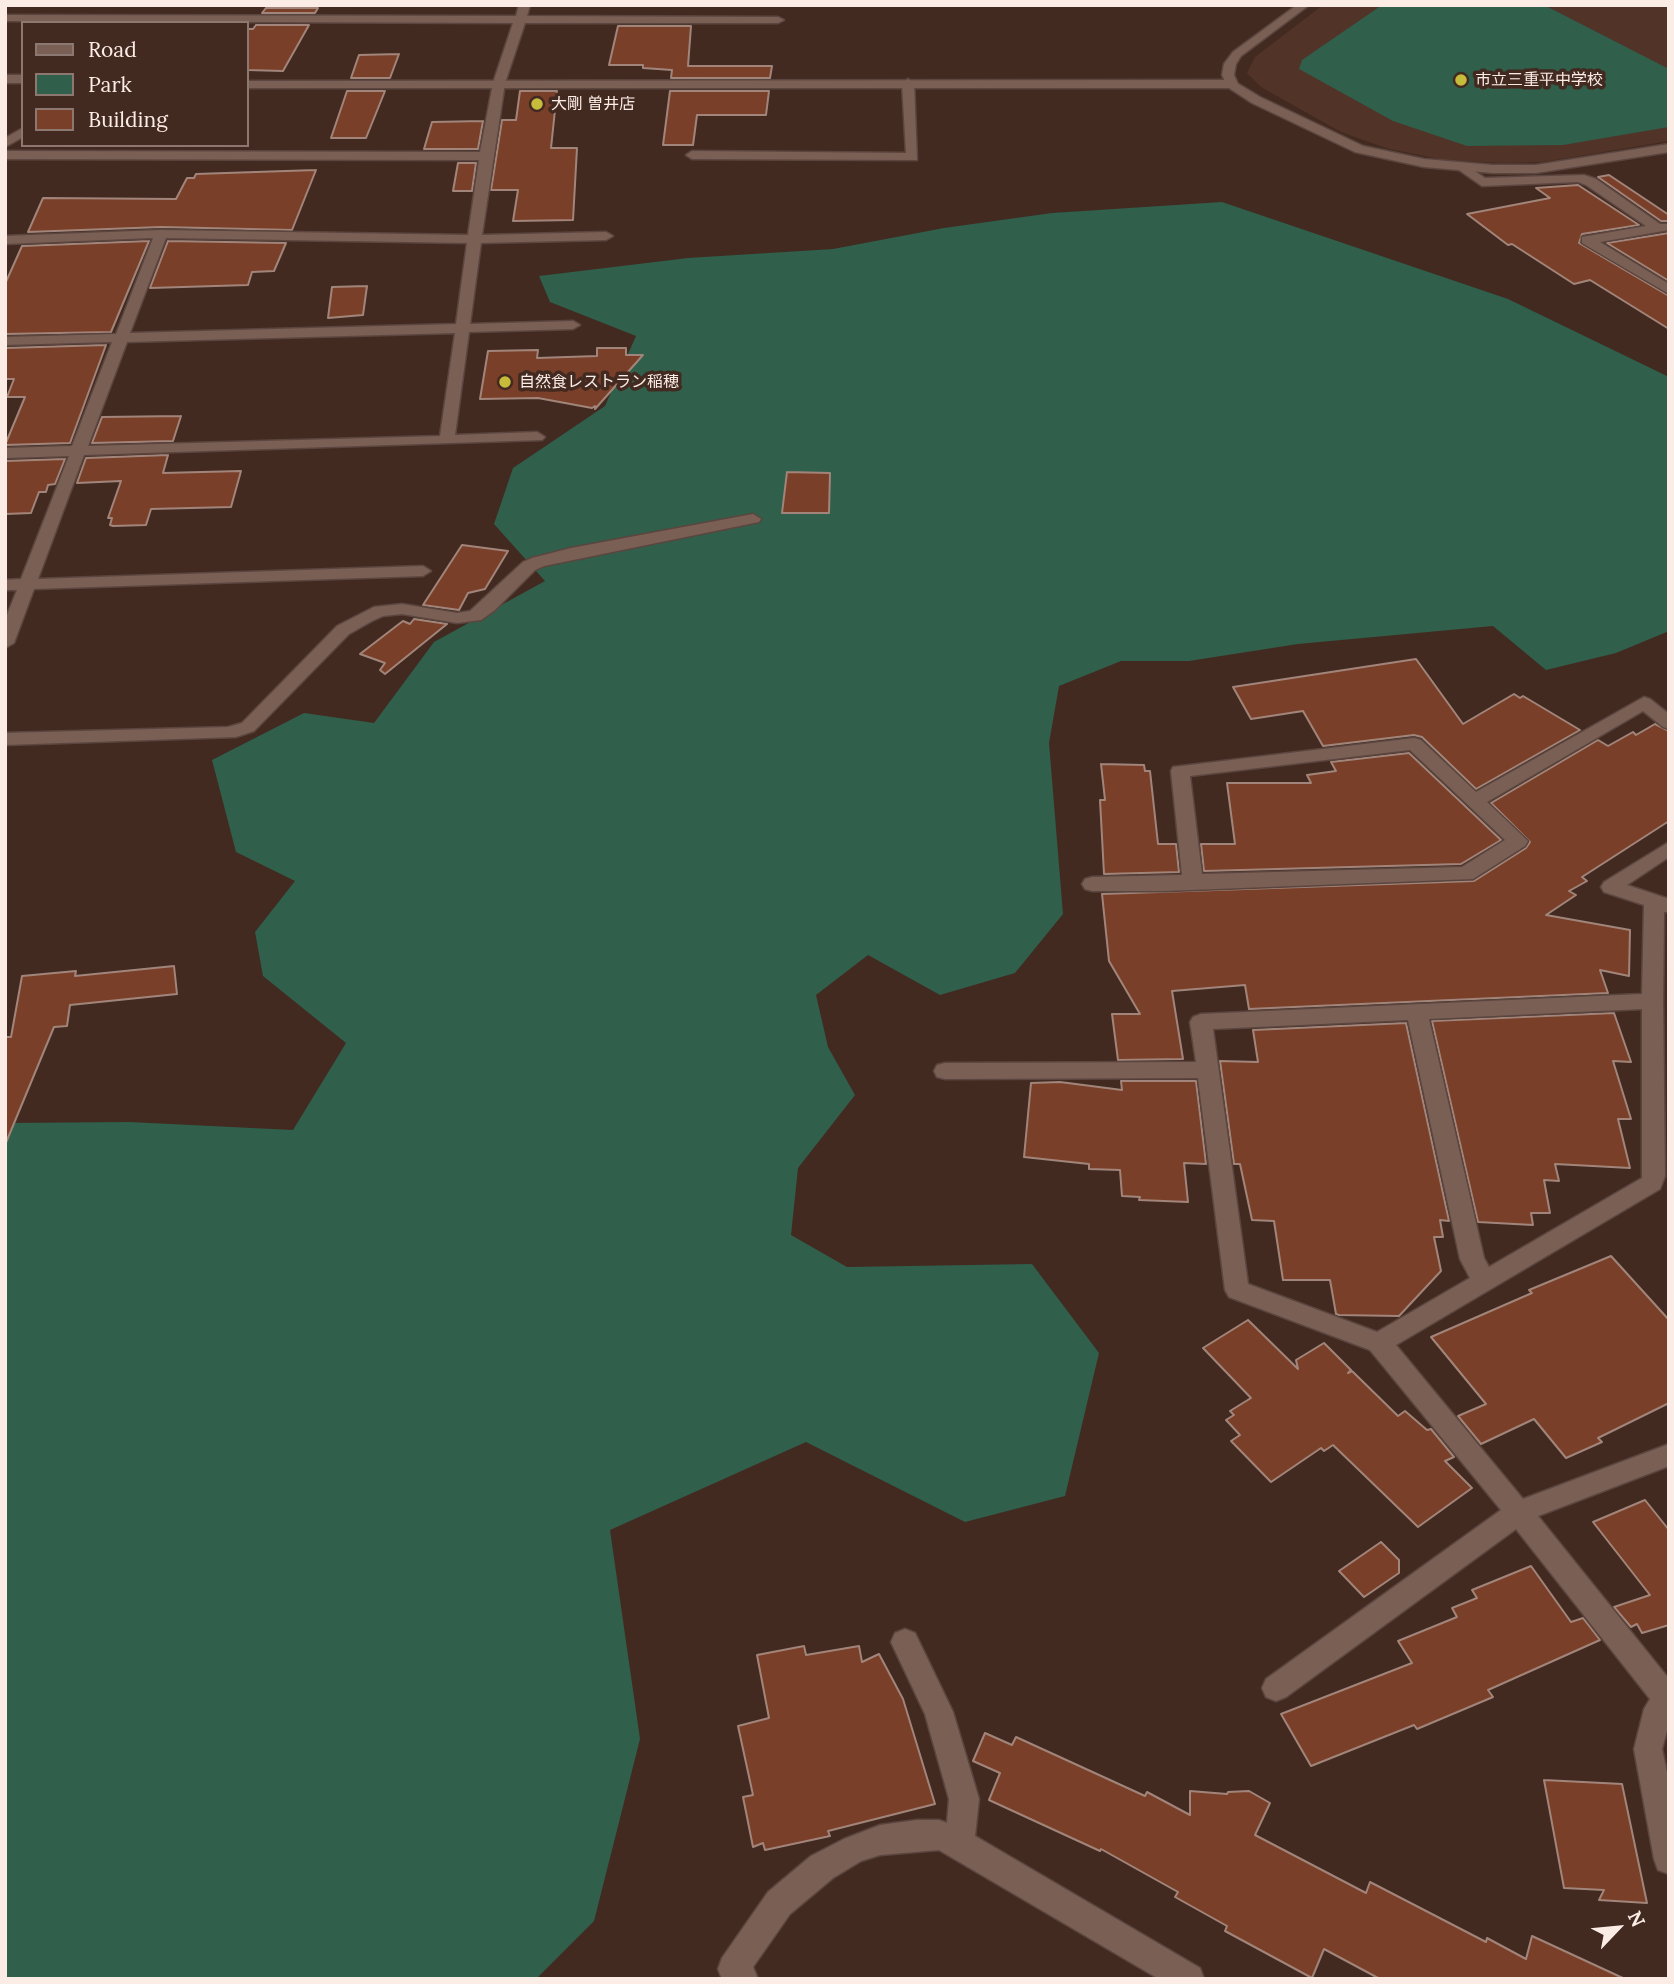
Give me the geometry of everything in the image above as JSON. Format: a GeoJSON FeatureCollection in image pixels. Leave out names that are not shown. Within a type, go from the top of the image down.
{"type":"FeatureCollection","features":[{"type":"Feature","properties":{"kind":"street"},"geometry":{"type":"LineString","coordinates":[[186,21],[196,5]]}},
{"type":"Feature","properties":{"kind":"street"},"geometry":{"type":"LineString","coordinates":[[447,440],[486,156],[499,83],[525,5]]}},
{"type":"Feature","properties":{"kind":"street"},"geometry":{"type":"LineString","coordinates":[[1304,5],[1237,54],[1230,64],[1228,75],[1232,84],[1256,100],[1359,149],[1401,160],[1518,170],[1669,148]]}},
{"type":"Feature","properties":{"kind":"street"},"geometry":{"type":"LineString","coordinates":[[5,18],[186,21],[778,20]]}},
{"type":"Feature","properties":{"kind":"street"},"geometry":{"type":"LineString","coordinates":[[692,155],[914,157],[908,83]]}},
{"type":"Feature","properties":{"kind":"street"},"geometry":{"type":"LineString","coordinates":[[248,85],[1232,84]]}},
{"type":"Feature","properties":{"kind":"street"},"geometry":{"type":"LineString","coordinates":[[5,143],[21,133]]}},
{"type":"Feature","properties":{"kind":"street"},"geometry":{"type":"LineString","coordinates":[[5,155],[486,156]]}},
{"type":"Feature","properties":{"kind":"street"},"geometry":{"type":"LineString","coordinates":[[1463,167],[1482,182],[1579,178],[1591,182],[1663,227]]}},
{"type":"Feature","properties":{"kind":"street"},"geometry":{"type":"LineString","coordinates":[[1663,227],[1587,240],[1669,290]]}},
{"type":"Feature","properties":{"kind":"street"},"geometry":{"type":"LineString","coordinates":[[5,643],[160,234]]}},
{"type":"Feature","properties":{"kind":"street"},"geometry":{"type":"LineString","coordinates":[[5,240],[160,234],[475,239],[606,236]]}},
{"type":"Feature","properties":{"kind":"street"},"geometry":{"type":"LineString","coordinates":[[5,341],[573,325]]}},
{"type":"Feature","properties":{"kind":"street"},"geometry":{"type":"LineString","coordinates":[[5,453],[537,437]]}},
{"type":"Feature","properties":{"kind":"street"},"geometry":{"type":"LineString","coordinates":[[5,739],[229,733],[248,727],[343,630],[380,611],[402,609],[457,618],[475,616],[489,606],[529,566],[538,562],[571,553],[753,519]]}},
{"type":"Feature","properties":{"kind":"street"},"geometry":{"type":"LineString","coordinates":[[5,585],[423,570]]}},
{"type":"Feature","properties":{"kind":"street"},"geometry":{"type":"LineString","coordinates":[[1476,800],[1644,704],[1669,723]]}},
{"type":"Feature","properties":{"kind":"street"},"geometry":{"type":"LineString","coordinates":[[1092,884],[1466,874],[1518,841],[1414,744],[1180,771],[1193,881]]}},
{"type":"Feature","properties":{"kind":"street"},"geometry":{"type":"LineString","coordinates":[[1379,1343],[1652,1183],[1652,1001],[1661,904],[1611,887],[1669,848]]}},
{"type":"Feature","properties":{"kind":"street"},"geometry":{"type":"LineString","coordinates":[[1652,1001],[1201,1022],[1237,1290],[1379,1343],[1519,1512],[1669,1703],[1658,1709],[1648,1748],[1669,1859]]}},
{"type":"Feature","properties":{"kind":"street"},"geometry":{"type":"LineString","coordinates":[[1416,1012],[1472,1259],[1485,1282]]}},
{"type":"Feature","properties":{"kind":"street"},"geometry":{"type":"LineString","coordinates":[[944,1072],[1207,1070]]}},
{"type":"Feature","properties":{"kind":"street"},"geometry":{"type":"LineString","coordinates":[[1276,1688],[1519,1512],[1669,1455]]}},
{"type":"Feature","properties":{"kind":"street"},"geometry":{"type":"LineString","coordinates":[[905,1642],[939,1712],[964,1799],[959,1843]]}},
{"type":"Feature","properties":{"kind":"street"},"geometry":{"type":"LineString","coordinates":[[743,1979],[733,1969],[767,1919],[779,1903],[822,1867],[854,1849],[880,1840],[939,1835],[959,1843],[1189,1979]]}},
{"type":"Feature","properties":{"kind":"shaded area","name":"市立三重平中学校"},"geometry":{"type":"Polygon","coordinates":[[[1323,5],[1669,5],[1669,141],[1543,162],[1504,163],[1445,160],[1389,149],[1341,132],[1261,87],[1247,73],[1255,57],[1323,5]]]}},
{"type":"Feature","properties":{"kind":"green space","name":"市立三重平中学校"},"geometry":{"type":"Polygon","coordinates":[[[1382,5],[1544,5],[1669,69],[1669,127],[1563,145],[1467,146],[1393,121],[1299,69],[1302,60],[1382,5]]]}},
{"type":"Feature","properties":{"kind":"green space"},"geometry":{"type":"Polygon","coordinates":[[[1222,202],[1508,299],[1669,377],[1669,631],[1616,653],[1546,670],[1493,626],[1298,644],[1189,661],[1121,661],[1059,686],[1049,743],[1063,914],[1015,973],[940,995],[868,955],[816,995],[828,1047],[855,1095],[798,1168],[791,1235],[847,1267],[1032,1264],[1099,1353],[1065,1496],[965,1522],[806,1442],[610,1530],[640,1739],[594,1921],[536,1979],[5,1979],[5,1123],[129,1122],[293,1130],[346,1043],[263,976],[255,932],[295,881],[236,852],[212,760],[304,713],[374,723],[434,642],[545,581],[494,524],[513,468],[605,406],[636,336],[550,302],[539,276],[688,258],[833,249],[944,228],[1052,213],[1222,202]]]}},
{"type":"Feature","properties":{"kind":"building"},"geometry":{"type":"Polygon","coordinates":[[[266,8],[318,8],[315,13],[262,13],[266,8]]]}},
{"type":"Feature","properties":{"kind":"building"},"geometry":{"type":"Polygon","coordinates":[[[256,25],[309,25],[283,71],[248,70],[248,29],[253,29],[256,25]]]}},
{"type":"Feature","properties":{"kind":"building"},"geometry":{"type":"Polygon","coordinates":[[[618,26],[691,26],[688,66],[772,66],[770,78],[671,78],[672,70],[643,68],[643,65],[609,65],[618,26]]]}},
{"type":"Feature","properties":{"kind":"building"},"geometry":{"type":"Polygon","coordinates":[[[399,54],[390,78],[351,78],[359,55],[399,54]]]}},
{"type":"Feature","properties":{"kind":"building"},"geometry":{"type":"Polygon","coordinates":[[[347,91],[385,91],[366,138],[331,138],[347,91]]]}},
{"type":"Feature","properties":{"kind":"building"},"geometry":{"type":"Polygon","coordinates":[[[520,91],[557,91],[551,148],[577,148],[573,220],[513,221],[518,190],[491,190],[502,120],[516,120],[520,91]]]}},
{"type":"Feature","properties":{"kind":"building"},"geometry":{"type":"Polygon","coordinates":[[[670,91],[769,91],[766,115],[697,115],[693,145],[663,145],[670,91]]]}},
{"type":"Feature","properties":{"kind":"building"},"geometry":{"type":"Polygon","coordinates":[[[483,121],[478,149],[424,149],[432,122],[483,121]]]}},
{"type":"Feature","properties":{"kind":"building"},"geometry":{"type":"Polygon","coordinates":[[[458,163],[476,163],[472,191],[453,191],[458,163]]]}},
{"type":"Feature","properties":{"kind":"building"},"geometry":{"type":"Polygon","coordinates":[[[316,170],[292,230],[161,227],[28,232],[43,198],[176,199],[187,178],[194,178],[196,174],[316,170]]]}},
{"type":"Feature","properties":{"kind":"building"},"geometry":{"type":"Polygon","coordinates":[[[1609,175],[1669,215],[1669,221],[1661,221],[1598,177],[1609,175]]]}},
{"type":"Feature","properties":{"kind":"building"},"geometry":{"type":"Polygon","coordinates":[[[1578,185],[1639,225],[1582,234],[1579,243],[1669,296],[1669,329],[1590,280],[1574,284],[1512,244],[1508,245],[1467,214],[1550,198],[1536,188],[1578,185]]]}},
{"type":"Feature","properties":{"kind":"building"},"geometry":{"type":"Polygon","coordinates":[[[1669,233],[1669,281],[1607,243],[1669,233]]]}},
{"type":"Feature","properties":{"kind":"building"},"geometry":{"type":"Polygon","coordinates":[[[149,241],[111,332],[5,334],[5,284],[22,246],[149,241]]]}},
{"type":"Feature","properties":{"kind":"building"},"geometry":{"type":"Polygon","coordinates":[[[168,241],[286,243],[274,271],[252,272],[248,285],[150,288],[168,241]]]}},
{"type":"Feature","properties":{"kind":"building"},"geometry":{"type":"Polygon","coordinates":[[[367,286],[363,315],[328,318],[332,287],[367,286]]]}},
{"type":"Feature","properties":{"kind":"building"},"geometry":{"type":"Polygon","coordinates":[[[106,345],[70,443],[5,445],[25,397],[7,397],[14,379],[5,379],[5,348],[106,345]]]}},
{"type":"Feature","properties":{"kind":"building"},"geometry":{"type":"Polygon","coordinates":[[[597,348],[626,348],[626,355],[643,355],[595,409],[595,406],[592,408],[538,398],[480,399],[488,351],[538,350],[537,358],[597,356],[597,348]]]}},
{"type":"Feature","properties":{"kind":"building"},"geometry":{"type":"Polygon","coordinates":[[[181,416],[173,441],[92,443],[102,417],[181,416]]]}},
{"type":"Feature","properties":{"kind":"building"},"geometry":{"type":"Polygon","coordinates":[[[168,455],[163,473],[241,471],[231,507],[151,509],[146,525],[113,526],[110,525],[112,518],[108,518],[121,481],[77,483],[86,458],[168,455]]]}},
{"type":"Feature","properties":{"kind":"building"},"geometry":{"type":"Polygon","coordinates":[[[65,459],[55,484],[48,485],[46,492],[39,492],[31,513],[5,514],[5,461],[65,459]]]}},
{"type":"Feature","properties":{"kind":"building"},"geometry":{"type":"Polygon","coordinates":[[[787,472],[830,473],[829,513],[782,513],[787,472]]]}},
{"type":"Feature","properties":{"kind":"building"},"geometry":{"type":"Polygon","coordinates":[[[462,545],[508,551],[485,589],[468,593],[459,610],[423,605],[462,545]]]}},
{"type":"Feature","properties":{"kind":"building"},"geometry":{"type":"Polygon","coordinates":[[[414,619],[447,624],[385,674],[380,670],[385,663],[360,654],[403,621],[410,624],[414,619]]]}},
{"type":"Feature","properties":{"kind":"building"},"geometry":{"type":"Polygon","coordinates":[[[1416,659],[1463,724],[1514,694],[1520,698],[1523,696],[1580,730],[1476,789],[1422,737],[1414,735],[1323,746],[1303,711],[1251,719],[1233,687],[1416,659]]]}},
{"type":"Feature","properties":{"kind":"building"},"geometry":{"type":"Polygon","coordinates":[[[1655,724],[1669,731],[1669,821],[1582,877],[1587,881],[1569,891],[1576,895],[1546,915],[1630,930],[1629,976],[1600,970],[1608,993],[1249,1009],[1245,985],[1172,991],[1183,1059],[1118,1060],[1112,1014],[1140,1014],[1109,961],[1102,894],[1474,881],[1526,848],[1530,842],[1491,803],[1598,740],[1608,746],[1655,724]]]}},
{"type":"Feature","properties":{"kind":"building"},"geometry":{"type":"Polygon","coordinates":[[[1409,753],[1501,840],[1461,864],[1204,871],[1201,844],[1235,844],[1227,783],[1311,783],[1307,775],[1336,771],[1331,762],[1409,753]]]}},
{"type":"Feature","properties":{"kind":"building"},"geometry":{"type":"Polygon","coordinates":[[[1101,764],[1144,765],[1145,771],[1150,771],[1158,844],[1176,844],[1179,872],[1104,874],[1100,800],[1105,800],[1101,764]]]}},
{"type":"Feature","properties":{"kind":"building"},"geometry":{"type":"Polygon","coordinates":[[[174,966],[177,994],[70,1005],[67,1026],[54,1027],[5,1145],[5,1037],[11,1037],[22,976],[76,971],[75,976],[174,966]]]}},
{"type":"Feature","properties":{"kind":"building"},"geometry":{"type":"Polygon","coordinates":[[[1614,1013],[1631,1062],[1613,1061],[1631,1119],[1618,1119],[1630,1168],[1555,1164],[1559,1181],[1544,1180],[1550,1213],[1531,1213],[1533,1225],[1478,1222],[1432,1021],[1614,1013]]]}},
{"type":"Feature","properties":{"kind":"building"},"geometry":{"type":"Polygon","coordinates":[[[1406,1023],[1449,1221],[1440,1220],[1443,1237],[1434,1237],[1441,1271],[1399,1316],[1339,1315],[1336,1314],[1330,1280],[1283,1280],[1274,1221],[1252,1220],[1240,1164],[1234,1164],[1220,1061],[1258,1062],[1253,1030],[1406,1023]]]}},
{"type":"Feature","properties":{"kind":"building"},"geometry":{"type":"Polygon","coordinates":[[[1121,1081],[1196,1081],[1206,1164],[1184,1163],[1188,1202],[1139,1200],[1140,1197],[1122,1196],[1120,1170],[1089,1169],[1089,1164],[1024,1157],[1031,1083],[1060,1082],[1122,1090],[1121,1081]]]}},
{"type":"Feature","properties":{"kind":"building"},"geometry":{"type":"Polygon","coordinates":[[[1611,1256],[1669,1320],[1669,1403],[1598,1438],[1602,1442],[1566,1458],[1534,1419],[1481,1444],[1458,1416],[1486,1404],[1431,1337],[1532,1293],[1529,1290],[1611,1256]]]}},
{"type":"Feature","properties":{"kind":"building"},"geometry":{"type":"Polygon","coordinates":[[[1248,1320],[1298,1369],[1296,1360],[1324,1343],[1351,1370],[1348,1373],[1352,1371],[1398,1416],[1405,1411],[1427,1430],[1431,1429],[1454,1457],[1445,1461],[1472,1488],[1418,1527],[1333,1445],[1324,1451],[1321,1448],[1271,1482],[1231,1441],[1240,1435],[1226,1420],[1234,1415],[1230,1411],[1251,1398],[1203,1348],[1248,1320]]]}},
{"type":"Feature","properties":{"kind":"building"},"geometry":{"type":"Polygon","coordinates":[[[1645,1500],[1669,1530],[1669,1625],[1642,1633],[1637,1624],[1631,1627],[1614,1607],[1650,1595],[1593,1522],[1645,1500]]]}},
{"type":"Feature","properties":{"kind":"building"},"geometry":{"type":"Polygon","coordinates":[[[1381,1542],[1399,1560],[1399,1573],[1364,1597],[1339,1571],[1381,1542]]]}},
{"type":"Feature","properties":{"kind":"building"},"geometry":{"type":"Polygon","coordinates":[[[1531,1566],[1571,1622],[1583,1618],[1600,1640],[1488,1690],[1493,1697],[1417,1729],[1414,1725],[1311,1766],[1281,1714],[1412,1663],[1398,1641],[1457,1617],[1452,1608],[1477,1598],[1472,1590],[1531,1566]]]}},
{"type":"Feature","properties":{"kind":"building"},"geometry":{"type":"Polygon","coordinates":[[[804,1646],[806,1655],[859,1646],[862,1662],[879,1654],[903,1699],[935,1804],[828,1831],[830,1836],[765,1850],[763,1843],[753,1847],[743,1797],[753,1795],[738,1726],[769,1718],[757,1655],[804,1646]]]}},
{"type":"Feature","properties":{"kind":"building"},"geometry":{"type":"Polygon","coordinates":[[[985,1733],[1012,1745],[1016,1737],[1145,1796],[1147,1792],[1190,1815],[1190,1791],[1227,1794],[1249,1791],[1270,1803],[1255,1835],[1366,1893],[1370,1882],[1486,1942],[1487,1938],[1526,1959],[1532,1936],[1625,1979],[1380,1979],[1324,1949],[1312,1978],[1225,1931],[1227,1926],[1175,1897],[1178,1892],[1101,1849],[1100,1851],[989,1800],[1000,1773],[973,1761],[985,1733]]]}},
{"type":"Feature","properties":{"kind":"building"},"geometry":{"type":"Polygon","coordinates":[[[1544,1780],[1622,1784],[1647,1903],[1599,1900],[1604,1890],[1564,1888],[1544,1780]]]}},
{"type":"Feature","properties":{"kind":"place","name":"市立三重平中学校"},"geometry":{"type":"Point","coordinates":[1461,80]}},
{"type":"Feature","properties":{"kind":"place","name":"大剛 曽井店"},"geometry":{"type":"Point","coordinates":[537,104]}},
{"type":"Feature","properties":{"kind":"place","name":"自然食レストラン稲穂"},"geometry":{"type":"Point","coordinates":[505,382]}}]}
